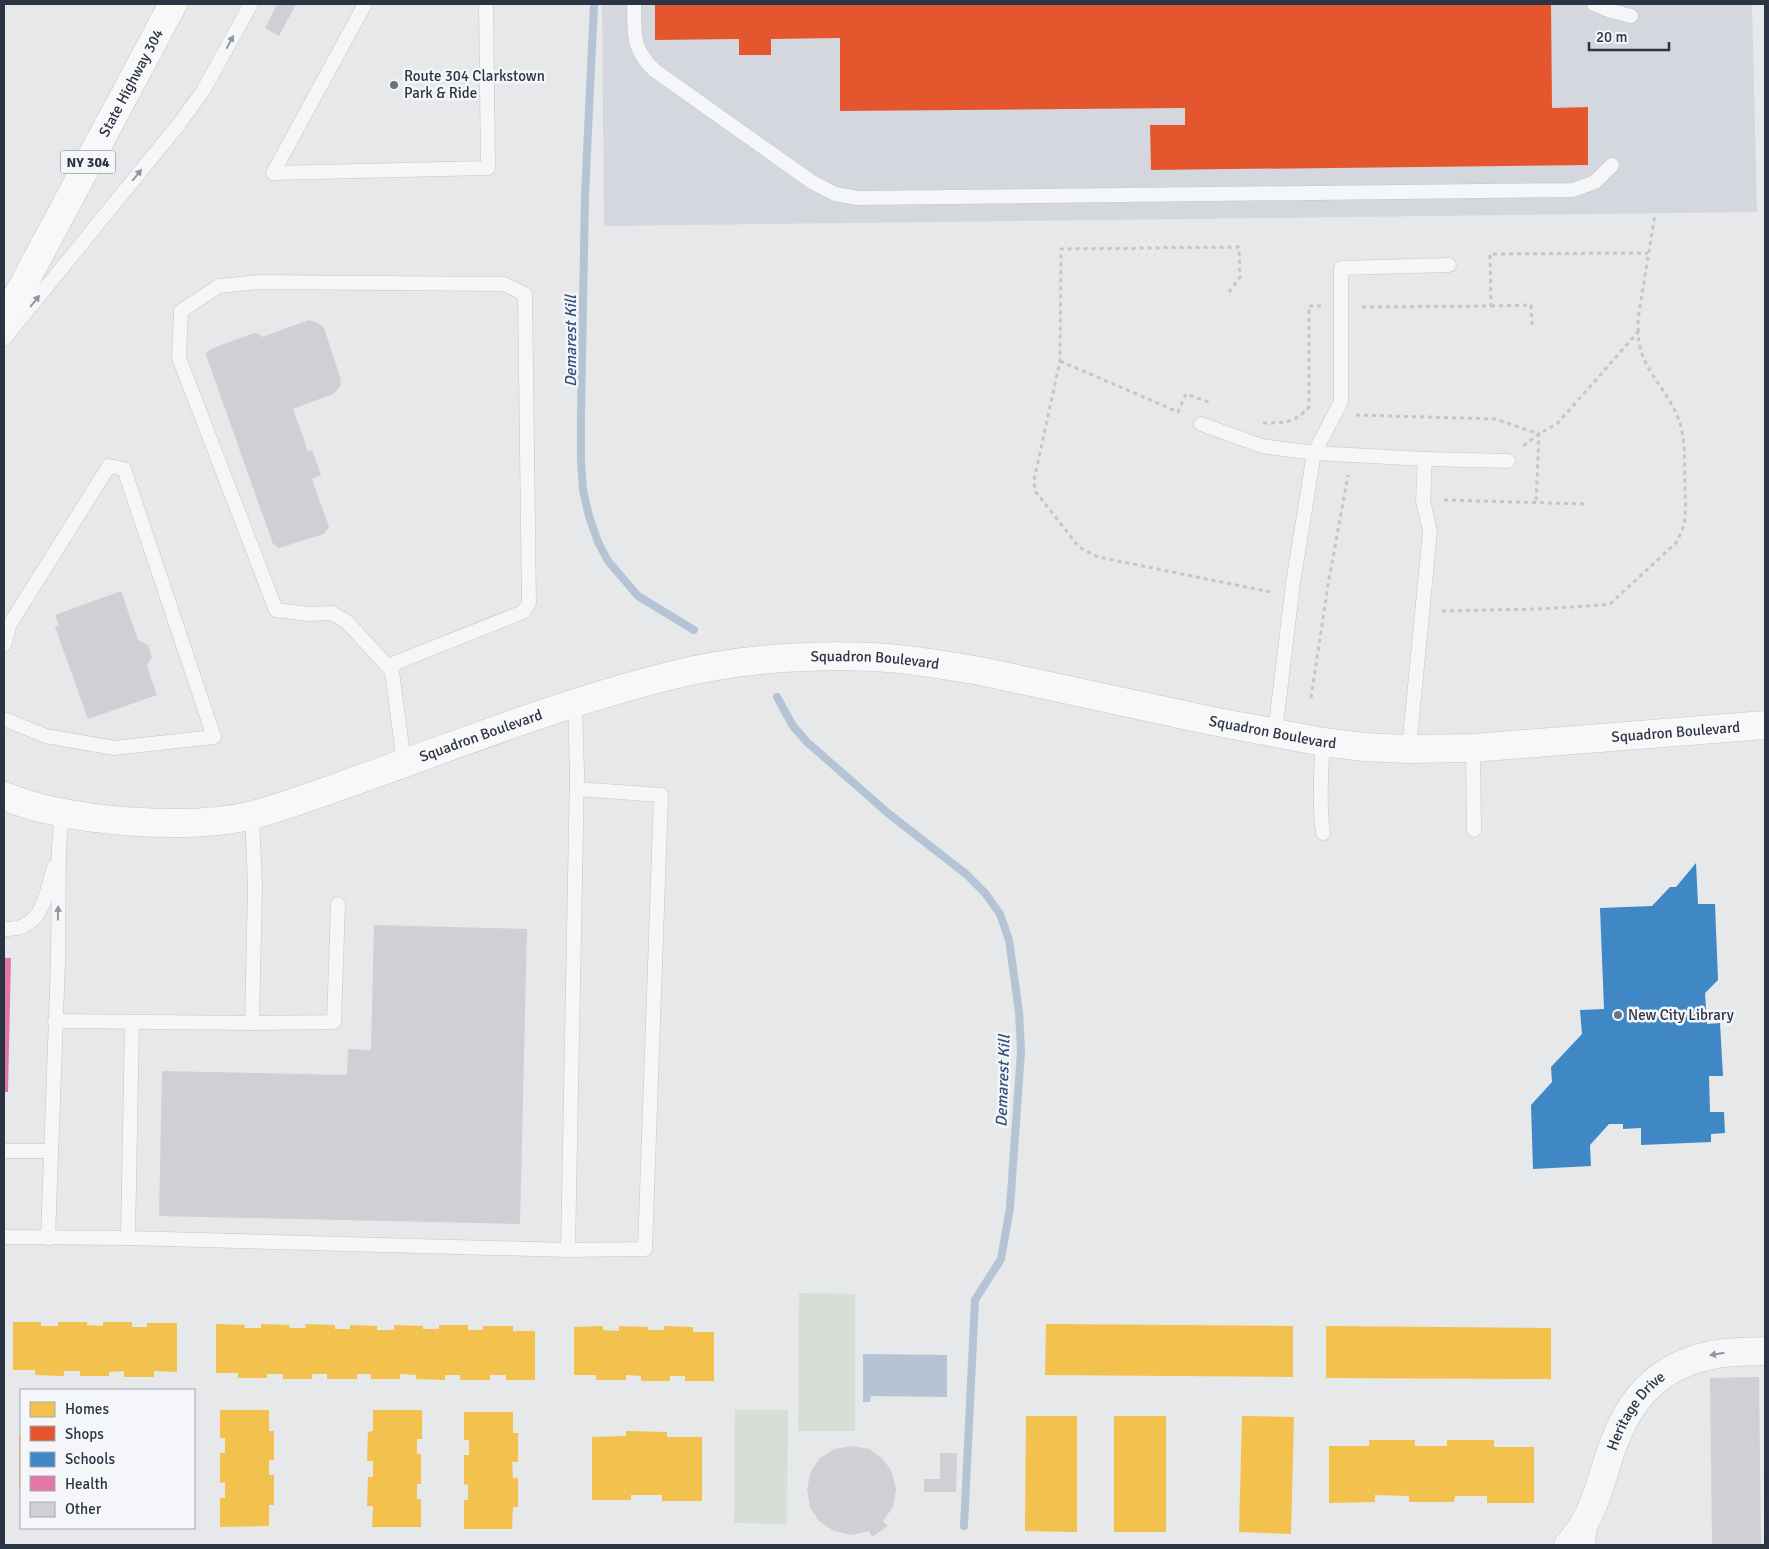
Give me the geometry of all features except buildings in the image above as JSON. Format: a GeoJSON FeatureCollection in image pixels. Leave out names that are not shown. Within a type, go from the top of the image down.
{"type":"FeatureCollection","features":[{"type":"Feature","properties":{"kind":"street","name":"State Highway 304"},"geometry":{"type":"LineString","coordinates":[[4,321],[173,4]]}},
{"type":"Feature","properties":{"kind":"street","name":"Squadron Boulevard"},"geometry":{"type":"LineString","coordinates":[[4,796],[25,805],[62,813],[141,821],[183,822],[218,820],[252,815],[575,703],[671,675],[722,664],[772,659],[876,657],[931,663],[980,671],[1275,734],[1364,747],[1409,750],[1473,748],[1765,725]]}},
{"type":"Feature","properties":{"kind":"street","name":"Heritage Drive"},"geometry":{"type":"LineString","coordinates":[[1568,1545],[1592,1510],[1618,1430],[1631,1407],[1650,1386],[1672,1370],[1699,1358],[1728,1353],[1765,1351]]}},
{"type":"Feature","properties":{"kind":"lane"},"geometry":{"type":"LineString","coordinates":[[4,339],[179,124],[203,91],[251,4]]}},
{"type":"Feature","properties":{"kind":"lane"},"geometry":{"type":"LineString","coordinates":[[365,4],[273,173],[488,168],[486,4]]}},
{"type":"Feature","properties":{"kind":"lane"},"geometry":{"type":"LineString","coordinates":[[634,4],[635,40],[639,52],[654,70],[812,182],[835,194],[858,198],[1573,190],[1594,182],[1612,165]]}},
{"type":"Feature","properties":{"kind":"lane"},"geometry":{"type":"LineString","coordinates":[[1594,4],[1631,16]]}},
{"type":"Feature","properties":{"kind":"lane"},"geometry":{"type":"LineString","coordinates":[[1275,734],[1291,595],[1314,453],[1341,402],[1342,268],[1449,266]]}},
{"type":"Feature","properties":{"kind":"lane"},"geometry":{"type":"LineString","coordinates":[[392,672],[347,622],[332,613],[309,614],[276,610],[179,358],[181,311],[219,286],[258,282],[504,284],[525,294],[530,603],[523,612],[395,663],[392,672],[404,763]]}},
{"type":"Feature","properties":{"kind":"lane"},"geometry":{"type":"LineString","coordinates":[[1201,424],[1262,446],[1314,453],[1425,458],[1512,457]]}},
{"type":"Feature","properties":{"kind":"lane"},"geometry":{"type":"LineString","coordinates":[[1409,750],[1430,531],[1423,501],[1425,458]]}},
{"type":"Feature","properties":{"kind":"lane"},"geometry":{"type":"LineString","coordinates":[[4,645],[10,624],[110,466],[124,468],[214,737],[114,748],[46,736],[4,719]]}},
{"type":"Feature","properties":{"kind":"lane"},"geometry":{"type":"LineString","coordinates":[[568,1250],[577,789],[575,703]]}},
{"type":"Feature","properties":{"kind":"lane"},"geometry":{"type":"LineString","coordinates":[[1323,742],[1320,787],[1323,833]]}},
{"type":"Feature","properties":{"kind":"lane"},"geometry":{"type":"LineString","coordinates":[[1473,748],[1474,830]]}},
{"type":"Feature","properties":{"kind":"lane"},"geometry":{"type":"LineString","coordinates":[[4,1237],[128,1238],[568,1250],[645,1249],[661,795],[577,789]]}},
{"type":"Feature","properties":{"kind":"lane"},"geometry":{"type":"LineString","coordinates":[[48,1238],[58,962],[59,848],[62,813]]}},
{"type":"Feature","properties":{"kind":"lane"},"geometry":{"type":"LineString","coordinates":[[252,815],[255,886],[252,1023]]}},
{"type":"Feature","properties":{"kind":"lane"},"geometry":{"type":"LineString","coordinates":[[4,929],[14,929],[27,925],[36,917],[44,903],[59,848]]}},
{"type":"Feature","properties":{"kind":"lane"},"geometry":{"type":"LineString","coordinates":[[55,1021],[334,1022],[338,904]]}},
{"type":"Feature","properties":{"kind":"lane"},"geometry":{"type":"LineString","coordinates":[[128,1238],[132,1022]]}},
{"type":"Feature","properties":{"kind":"lane"},"geometry":{"type":"LineString","coordinates":[[4,1151],[51,1151]]}},
{"type":"Feature","properties":{"kind":"lane"},"geometry":{"type":"LineString","coordinates":[[1588,1545],[1591,1518],[1598,1494]]}},
{"type":"Feature","properties":{"kind":"path"},"geometry":{"type":"LineString","coordinates":[[1422,612],[1538,609],[1611,603],[1676,543],[1683,528],[1685,516],[1682,428],[1674,409],[1642,357],[1638,344],[1638,319],[1655,214]]}},
{"type":"Feature","properties":{"kind":"path"},"geometry":{"type":"LineString","coordinates":[[1230,292],[1240,277],[1239,247],[1061,249],[1060,361],[1034,480],[1035,491],[1079,547],[1098,557],[1291,595]]}},
{"type":"Feature","properties":{"kind":"path"},"geometry":{"type":"LineString","coordinates":[[1491,306],[1490,254],[1648,253]]}},
{"type":"Feature","properties":{"kind":"path"},"geometry":{"type":"LineString","coordinates":[[1256,420],[1264,423],[1282,423],[1300,418],[1309,408],[1309,306],[1531,305],[1532,325]]}},
{"type":"Feature","properties":{"kind":"path"},"geometry":{"type":"LineString","coordinates":[[1512,457],[1539,434],[1558,423],[1638,332]]}},
{"type":"Feature","properties":{"kind":"path"},"geometry":{"type":"LineString","coordinates":[[1060,361],[1178,412],[1186,394],[1213,404]]}},
{"type":"Feature","properties":{"kind":"path"},"geometry":{"type":"LineString","coordinates":[[1335,415],[1495,419],[1539,434]]}},
{"type":"Feature","properties":{"kind":"path"},"geometry":{"type":"LineString","coordinates":[[1536,503],[1539,434]]}},
{"type":"Feature","properties":{"kind":"path"},"geometry":{"type":"LineString","coordinates":[[1311,698],[1348,472]]}},
{"type":"Feature","properties":{"kind":"path"},"geometry":{"type":"LineString","coordinates":[[1425,473],[1444,474],[1443,500],[1586,504]]}},
{"type":"Feature","properties":{"kind":"shaded area"},"geometry":{"type":"Polygon","coordinates":[[[602,4],[1752,4],[1757,212],[604,226],[602,4]]]}},
{"type":"Feature","properties":{"kind":"shaded area"},"geometry":{"type":"Polygon","coordinates":[[[799,1293],[855,1294],[855,1431],[798,1431],[799,1293]]]}},
{"type":"Feature","properties":{"kind":"shaded area"},"geometry":{"type":"Polygon","coordinates":[[[735,1410],[788,1410],[787,1524],[734,1523],[735,1410]]]}},
{"type":"Feature","properties":{"kind":"water"},"geometry":{"type":"Polygon","coordinates":[[[863,1354],[947,1355],[947,1397],[871,1396],[870,1402],[863,1402],[863,1354]]]}},
{"type":"Feature","properties":{"kind":"waterway","name":"Demarest Kill"},"geometry":{"type":"LineString","coordinates":[[594,4],[585,195],[581,415],[583,490],[598,542],[608,561],[638,596],[694,630]]}},
{"type":"Feature","properties":{"kind":"waterway","name":"Demarest Kill"},"geometry":{"type":"LineString","coordinates":[[777,697],[793,726],[807,742],[889,814],[966,874],[985,893],[1000,914],[1009,940],[1019,1012],[1021,1051],[1010,1208],[1001,1259],[975,1300],[964,1526]]}},
{"type":"Feature","properties":{"kind":"place","name":"Route 304 Clarkstown Park & Ride"},"geometry":{"type":"Point","coordinates":[394,85]}},
{"type":"Feature","properties":{"kind":"place","name":"New City Library"},"geometry":{"type":"Point","coordinates":[1618,1015]}}]}
